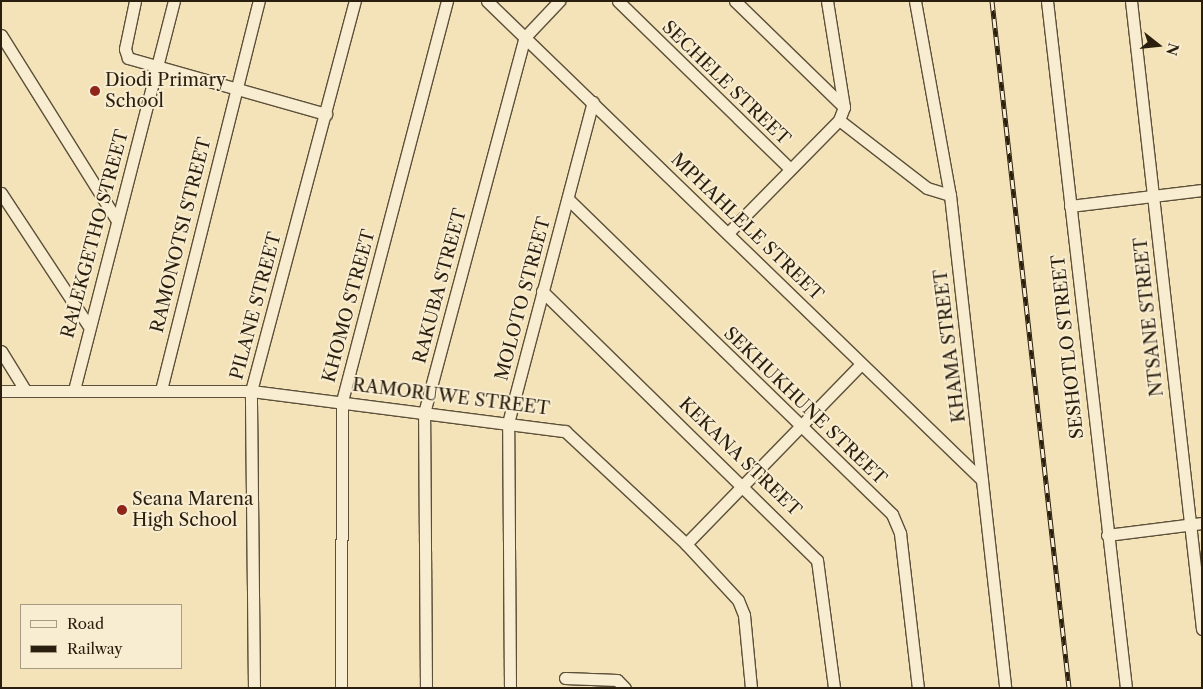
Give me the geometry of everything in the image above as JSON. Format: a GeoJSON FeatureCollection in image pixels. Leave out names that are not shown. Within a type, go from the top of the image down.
{"type":"FeatureCollection","features":[{"type":"Feature","properties":{"kind":"street"},"geometry":{"type":"LineString","coordinates":[[135,1],[125,54],[158,67],[326,114]]}},
{"type":"Feature","properties":{"kind":"street","name":"RALEKGETHO STREET"},"geometry":{"type":"LineString","coordinates":[[74,390],[88,325],[174,1]]}},
{"type":"Feature","properties":{"kind":"street","name":"RAMONOTSI STREET"},"geometry":{"type":"LineString","coordinates":[[161,390],[235,88],[259,1]]}},
{"type":"Feature","properties":{"kind":"street","name":"PILANE STREET"},"geometry":{"type":"LineString","coordinates":[[254,688],[251,391],[356,1]]}},
{"type":"Feature","properties":{"kind":"street","name":"KHOMO STREET"},"geometry":{"type":"LineString","coordinates":[[341,688],[342,401],[447,1]]}},
{"type":"Feature","properties":{"kind":"street","name":"MPHAHLELE STREET"},"geometry":{"type":"LineString","coordinates":[[487,1],[729,232],[861,364],[982,480]]}},
{"type":"Feature","properties":{"kind":"street","name":"RAKUBA STREET"},"geometry":{"type":"LineString","coordinates":[[426,688],[424,413],[525,37],[558,1]]}},
{"type":"Feature","properties":{"kind":"street","name":"SECHELE STREET"},"geometry":{"type":"LineString","coordinates":[[618,1],[789,168]]}},
{"type":"Feature","properties":{"kind":"street"},"geometry":{"type":"LineString","coordinates":[[729,232],[789,168],[839,120],[844,107],[827,1]]}},
{"type":"Feature","properties":{"kind":"street","name":"KHAMA STREET"},"geometry":{"type":"LineString","coordinates":[[916,1],[950,194],[1005,688]]}},
{"type":"Feature","properties":{"kind":"street","name":"SESHOTLO STREET"},"geometry":{"type":"LineString","coordinates":[[1047,1],[1126,688]]}},
{"type":"Feature","properties":{"kind":"street","name":"NTSANE STREET"},"geometry":{"type":"LineString","coordinates":[[1131,1],[1202,629]]}},
{"type":"Feature","properties":{"kind":"street"},"geometry":{"type":"LineString","coordinates":[[739,3],[844,107]]}},
{"type":"Feature","properties":{"kind":"street"},"geometry":{"type":"LineString","coordinates":[[1,35],[116,219]]}},
{"type":"Feature","properties":{"kind":"street"},"geometry":{"type":"LineString","coordinates":[[821,86],[840,78]]}},
{"type":"Feature","properties":{"kind":"street","name":"MOLOTO STREET"},"geometry":{"type":"LineString","coordinates":[[510,688],[508,423],[593,102]]}},
{"type":"Feature","properties":{"kind":"street"},"geometry":{"type":"LineString","coordinates":[[839,120],[927,188],[950,194]]}},
{"type":"Feature","properties":{"kind":"street"},"geometry":{"type":"LineString","coordinates":[[1070,206],[1153,198],[1202,190]]}},
{"type":"Feature","properties":{"kind":"street"},"geometry":{"type":"LineString","coordinates":[[1,193],[88,325]]}},
{"type":"Feature","properties":{"kind":"street","name":"SEKHUKHUNE STREET"},"geometry":{"type":"LineString","coordinates":[[568,199],[800,426],[899,526],[918,688]]}},
{"type":"Feature","properties":{"kind":"street","name":"KEKANA STREET"},"geometry":{"type":"LineString","coordinates":[[542,291],[742,483],[817,560],[834,688]]}},
{"type":"Feature","properties":{"kind":"street"},"geometry":{"type":"LineString","coordinates":[[1,351],[25,390]]}},
{"type":"Feature","properties":{"kind":"street"},"geometry":{"type":"LineString","coordinates":[[686,544],[742,483],[861,364]]}},
{"type":"Feature","properties":{"kind":"street","name":"RAMORUWE STREET"},"geometry":{"type":"LineString","coordinates":[[1,391],[251,391],[508,423],[570,434],[686,544],[742,607],[751,688]]}},
{"type":"Feature","properties":{"kind":"street"},"geometry":{"type":"LineString","coordinates":[[1107,535],[1202,523]]}},
{"type":"Feature","properties":{"kind":"street"},"geometry":{"type":"LineString","coordinates":[[565,678],[617,680],[625,688]]}},
{"type":"Feature","properties":{"kind":"railway"},"geometry":{"type":"LineString","coordinates":[[992,1],[1069,688]]}},
{"type":"Feature","properties":{"kind":"place","name":"Diodi Primary School"},"geometry":{"type":"Point","coordinates":[95,91]}},
{"type":"Feature","properties":{"kind":"place","name":"Seana Marena High School"},"geometry":{"type":"Point","coordinates":[122,510]}}]}
